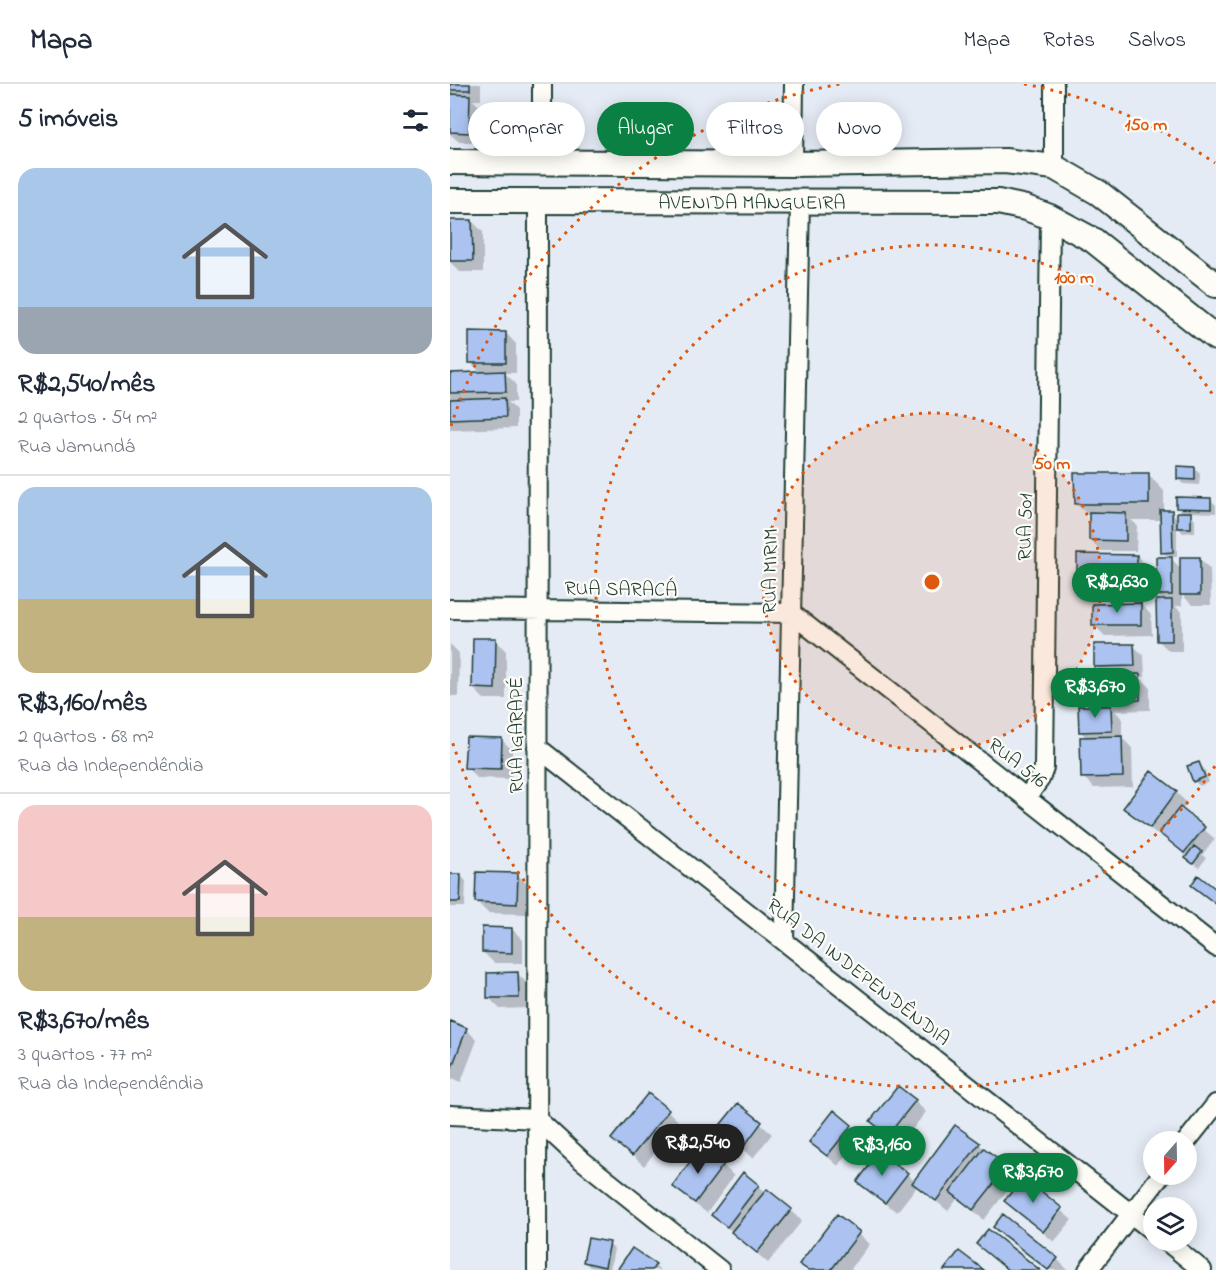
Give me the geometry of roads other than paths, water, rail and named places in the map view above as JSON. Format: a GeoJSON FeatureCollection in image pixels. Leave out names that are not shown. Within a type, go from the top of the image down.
{"type":"FeatureCollection","features":[{"type":"Feature","properties":{"kind":"street"},"geometry":{"type":"LineString","coordinates":[[542,84],[542,162]]}},
{"type":"Feature","properties":{"kind":"street"},"geometry":{"type":"LineString","coordinates":[[794,84],[794,164]]}},
{"type":"Feature","properties":{"kind":"street"},"geometry":{"type":"LineString","coordinates":[[1054,84],[1054,167],[1099,193],[1216,285]]}},
{"type":"Feature","properties":{"kind":"street","name":"AVENIDA MANGUEIRA"},"geometry":{"type":"LineString","coordinates":[[450,162],[794,164],[1005,161],[1054,167]]}},
{"type":"Feature","properties":{"kind":"street","name":"AVENIDA MANGUEIRA"},"geometry":{"type":"LineString","coordinates":[[450,201],[998,202],[1026,208],[1093,240],[1216,338]]}},
{"type":"Feature","properties":{"kind":"street","name":"RUA IGARAPÉ"},"geometry":{"type":"LineString","coordinates":[[537,1270],[538,201]]}},
{"type":"Feature","properties":{"kind":"street","name":"RUA MIRIM"},"geometry":{"type":"LineString","coordinates":[[784,940],[800,202]]}},
{"type":"Feature","properties":{"kind":"street","name":"RUA 501"},"geometry":{"type":"LineString","coordinates":[[1026,797],[1040,779],[1044,768],[1050,218]]}},
{"type":"Feature","properties":{"kind":"street","name":"RUA SARACÁ"},"geometry":{"type":"LineString","coordinates":[[450,609],[791,613]]}},
{"type":"Feature","properties":{"kind":"street","name":"RUA 516"},"geometry":{"type":"LineString","coordinates":[[791,613],[1216,947]]}},
{"type":"Feature","properties":{"kind":"street","name":"RUA DA INDEPENDÊNDIA"},"geometry":{"type":"LineString","coordinates":[[537,747],[1143,1223]]}},
{"type":"Feature","properties":{"kind":"street"},"geometry":{"type":"LineString","coordinates":[[1195,1131],[1216,1104]]}},
{"type":"Feature","properties":{"kind":"street"},"geometry":{"type":"LineString","coordinates":[[450,1115],[537,1119],[579,1158],[720,1270]]}},
{"type":"Feature","properties":{"kind":"street"},"geometry":{"type":"LineString","coordinates":[[1088,1270],[1153,1185]]}},
{"type":"Feature","properties":{"kind":"street"},"geometry":{"type":"LineString","coordinates":[[1179,1251],[1203,1270]]}}]}
